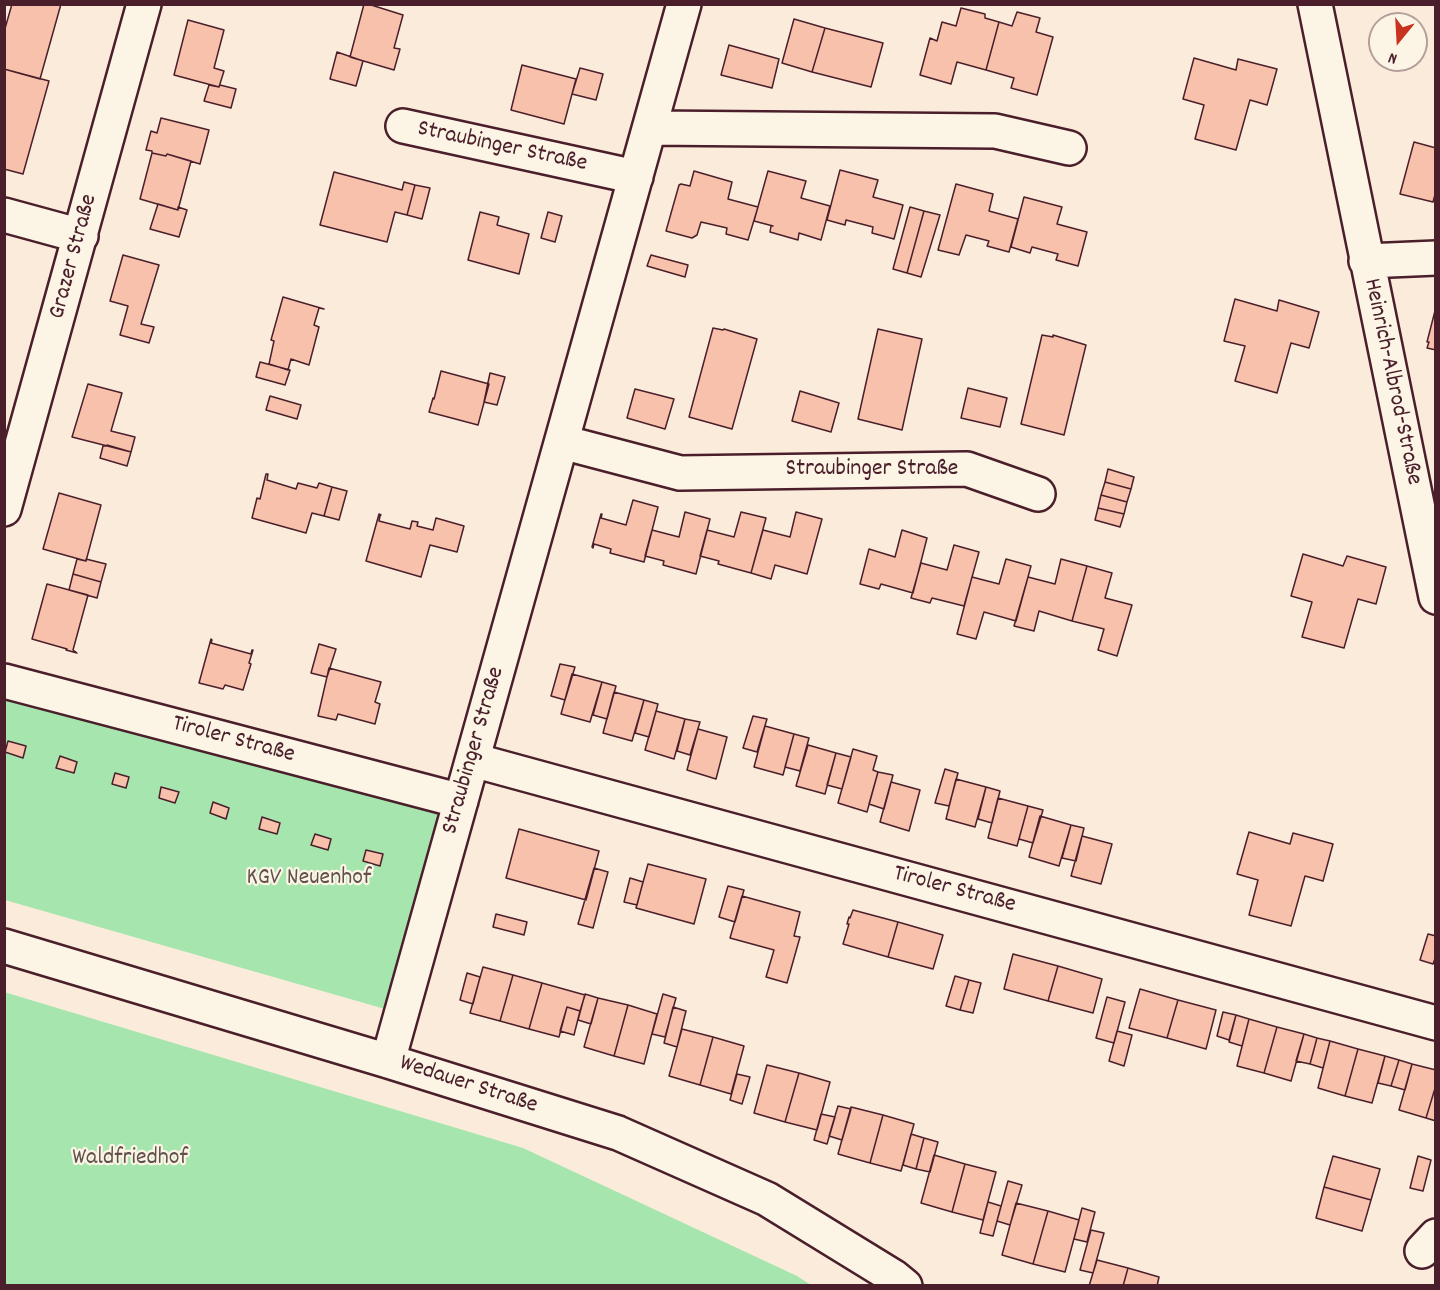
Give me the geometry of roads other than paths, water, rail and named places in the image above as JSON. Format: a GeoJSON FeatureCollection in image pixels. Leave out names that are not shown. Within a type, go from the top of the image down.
{"type":"FeatureCollection","features":[{"type":"Feature","properties":{"kind":"street","name":"Grazer Straße"},"geometry":{"type":"LineString","coordinates":[[4,509],[144,4]]}},
{"type":"Feature","properties":{"kind":"street","name":"Straubinger Straße"},"geometry":{"type":"LineString","coordinates":[[388,1060],[684,4]]}},
{"type":"Feature","properties":{"kind":"street","name":"Heinrich-Albrod-Straße"},"geometry":{"type":"LineString","coordinates":[[1314,4],[1434,581]]}},
{"type":"Feature","properties":{"kind":"street","name":"Straubinger Straße"},"geometry":{"type":"LineString","coordinates":[[403,126],[636,177]]}},
{"type":"Feature","properties":{"kind":"street"},"geometry":{"type":"LineString","coordinates":[[650,128],[995,131],[1069,148]]}},
{"type":"Feature","properties":{"kind":"street"},"geometry":{"type":"LineString","coordinates":[[4,215],[81,236]]}},
{"type":"Feature","properties":{"kind":"street","name":"Heinrich-Albrod-Straße"},"geometry":{"type":"LineString","coordinates":[[1366,261],[1436,258]]}},
{"type":"Feature","properties":{"kind":"street","name":"Straubinger Straße"},"geometry":{"type":"LineString","coordinates":[[562,442],[680,473],[967,469],[1038,494]]}},
{"type":"Feature","properties":{"kind":"street","name":"Tiroler Straße"},"geometry":{"type":"LineString","coordinates":[[4,681],[461,801]]}},
{"type":"Feature","properties":{"kind":"street","name":"Tiroler Straße"},"geometry":{"type":"LineString","coordinates":[[473,760],[1436,1023]]}},
{"type":"Feature","properties":{"kind":"street","name":"Wedauer Straße"},"geometry":{"type":"LineString","coordinates":[[4,946],[388,1060],[618,1133],[767,1199],[905,1286]]}},
{"type":"Feature","properties":{"kind":"park label","name":"KGV Neuenhof"},"geometry":{"type":"Point","coordinates":[309,880]}},
{"type":"Feature","properties":{"kind":"park label","name":"Waldfriedhof"},"geometry":{"type":"Point","coordinates":[130,1160]}}]}
